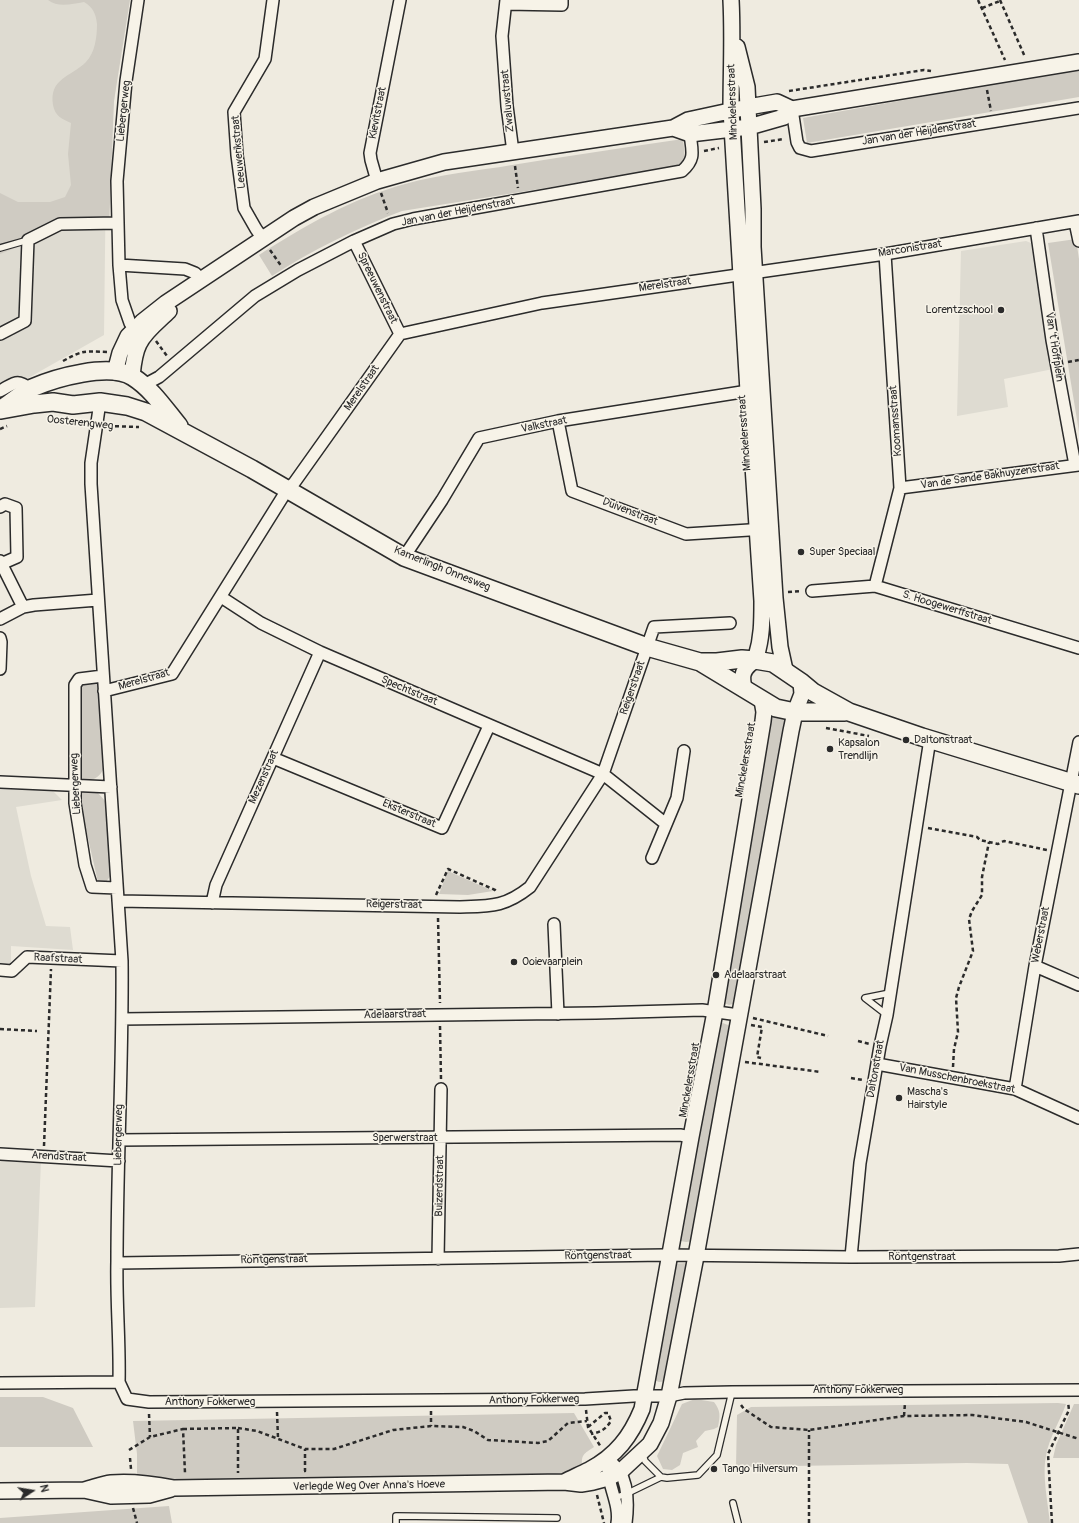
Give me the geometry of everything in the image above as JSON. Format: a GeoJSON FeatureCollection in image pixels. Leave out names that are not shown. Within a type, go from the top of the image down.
{"type":"FeatureCollection","features":[{"type":"Feature","properties":{"kind":"main road","name":"Minckelersstraat"},"geometry":{"type":"LineString","coordinates":[[731,0],[733,33],[731,80],[733,129],[748,273],[779,641],[785,670]]}},
{"type":"Feature","properties":{"kind":"main road","name":"Minckelersstraat"},"geometry":{"type":"LineString","coordinates":[[733,33],[747,87],[754,208],[753,247],[748,273],[748,391],[769,529],[762,601],[762,630],[755,660],[744,669],[742,678],[744,689]]}},
{"type":"Feature","properties":{"kind":"main road"},"geometry":{"type":"LineString","coordinates":[[115,372],[120,353],[128,336],[138,334],[163,317],[202,280],[314,207],[377,181],[444,162],[673,128],[688,120],[748,106],[777,102],[792,109],[1079,62]]}},
{"type":"Feature","properties":{"kind":"main road"},"geometry":{"type":"LineString","coordinates":[[673,128],[690,134],[749,127],[784,117],[792,109]]}},
{"type":"Feature","properties":{"kind":"main road"},"geometry":{"type":"LineString","coordinates":[[127,406],[136,402],[142,393],[138,381],[134,358],[138,345],[138,334]]}},
{"type":"Feature","properties":{"kind":"main road","name":"Oosterengweg"},"geometry":{"type":"LineString","coordinates":[[0,410],[31,389],[74,375],[95,371],[115,372],[138,381]]}},
{"type":"Feature","properties":{"kind":"main road","name":"Oosterengweg"},"geometry":{"type":"LineString","coordinates":[[71,413],[64,393],[65,386],[74,375]]}},
{"type":"Feature","properties":{"kind":"main road","name":"Kamerlingh Onnesweg"},"geometry":{"type":"LineString","coordinates":[[138,381],[184,432]]}},
{"type":"Feature","properties":{"kind":"main road","name":"Oosterengweg"},"geometry":{"type":"LineString","coordinates":[[0,410],[53,402],[71,413]]}},
{"type":"Feature","properties":{"kind":"main road","name":"Oosterengweg"},"geometry":{"type":"LineString","coordinates":[[71,413],[100,402],[127,406]]}},
{"type":"Feature","properties":{"kind":"main road","name":"Kamerlingh Onnesweg"},"geometry":{"type":"LineString","coordinates":[[127,406],[146,412],[184,432],[404,557],[647,647],[700,662],[776,708],[795,712],[849,712]]}},
{"type":"Feature","properties":{"kind":"main road","name":"Kamerlingh Onnesweg"},"geometry":{"type":"LineString","coordinates":[[700,662],[755,660],[772,663],[785,670],[813,692],[849,712],[930,739],[1075,783]]}},
{"type":"Feature","properties":{"kind":"main road"},"geometry":{"type":"LineString","coordinates":[[614,1475],[642,1453],[656,1434],[669,1396],[795,712],[802,694],[801,682]]}},
{"type":"Feature","properties":{"kind":"main road","name":"Minckelersstraat"},"geometry":{"type":"LineString","coordinates":[[605,1453],[622,1444],[633,1429],[642,1410],[645,1396],[715,1012],[763,721],[764,712],[762,700]]}},
{"type":"Feature","properties":{"kind":"main road","name":"Verlegde Weg Over Anna's Hoeve"},"geometry":{"type":"LineString","coordinates":[[564,1482],[589,1470],[605,1453]]}},
{"type":"Feature","properties":{"kind":"main road","name":"Verlegde Weg Over Anna's Hoeve"},"geometry":{"type":"LineString","coordinates":[[0,1491],[84,1490],[110,1483],[132,1482],[149,1483],[174,1488],[564,1482],[581,1484],[614,1475]]}},
{"type":"Feature","properties":{"kind":"street","name":"Liebergerweg"},"geometry":{"type":"LineString","coordinates":[[138,0],[126,81],[117,181],[119,265],[122,300],[130,323],[138,334]]}},
{"type":"Feature","properties":{"kind":"street","name":"Leeuwerikstraat"},"geometry":{"type":"LineString","coordinates":[[263,239],[244,208],[237,155],[234,112],[265,59],[273,0]]}},
{"type":"Feature","properties":{"kind":"street","name":"Kievitstraat"},"geometry":{"type":"LineString","coordinates":[[377,181],[370,153],[400,0]]}},
{"type":"Feature","properties":{"kind":"street"},"geometry":{"type":"LineString","coordinates":[[506,2],[562,5],[562,0]]}},
{"type":"Feature","properties":{"kind":"street","name":"Zwaluwstraat"},"geometry":{"type":"LineString","coordinates":[[506,2],[502,36],[507,106],[513,152]]}},
{"type":"Feature","properties":{"kind":"street","name":"Jan van der Heijdenstraat"},"geometry":{"type":"LineString","coordinates":[[792,109],[797,142],[800,148],[811,151],[1079,108]]}},
{"type":"Feature","properties":{"kind":"street","name":"Jan van der Heijdenstraat"},"geometry":{"type":"LineString","coordinates":[[138,381],[159,376],[255,296],[288,276],[354,241],[393,224],[413,219],[682,171],[689,164],[692,154],[690,134]]}},
{"type":"Feature","properties":{"kind":"street"},"geometry":{"type":"LineString","coordinates":[[1077,222],[1079,241]]}},
{"type":"Feature","properties":{"kind":"street","name":"Marconistraat"},"geometry":{"type":"LineString","coordinates":[[748,273],[885,254],[1077,222]]}},
{"type":"Feature","properties":{"kind":"street"},"geometry":{"type":"LineString","coordinates":[[0,334],[25,321],[28,240],[60,224],[118,223]]}},
{"type":"Feature","properties":{"kind":"street","name":"Van 't Hoffplein"},"geometry":{"type":"LineString","coordinates":[[1036,228],[1052,340],[1077,465]]}},
{"type":"Feature","properties":{"kind":"street","name":"Spreeuwenstraat"},"geometry":{"type":"LineString","coordinates":[[354,241],[400,334]]}},
{"type":"Feature","properties":{"kind":"street","name":"Koomansstraat"},"geometry":{"type":"LineString","coordinates":[[875,586],[900,488],[885,254]]}},
{"type":"Feature","properties":{"kind":"street"},"geometry":{"type":"LineString","coordinates":[[119,265],[186,269],[195,273],[202,280]]}},
{"type":"Feature","properties":{"kind":"street","name":"Merelstraat"},"geometry":{"type":"LineString","coordinates":[[104,691],[172,674],[287,490],[294,483],[400,334],[542,303],[748,273]]}},
{"type":"Feature","properties":{"kind":"street"},"geometry":{"type":"LineString","coordinates":[[0,391],[16,382],[23,382],[31,389]]}},
{"type":"Feature","properties":{"kind":"street","name":"Valkstraat"},"geometry":{"type":"LineString","coordinates":[[404,557],[442,500],[479,438],[558,421],[748,391]]}},
{"type":"Feature","properties":{"kind":"street","name":"Liebergerweg"},"geometry":{"type":"LineString","coordinates":[[100,402],[98,425],[91,463],[98,600],[122,961],[117,1263],[120,1355],[119,1382]]}},
{"type":"Feature","properties":{"kind":"street","name":"Duivenstraat"},"geometry":{"type":"LineString","coordinates":[[558,421],[572,491],[686,534],[769,529]]}},
{"type":"Feature","properties":{"kind":"street","name":"Van de Sande Bakhuyzenstraat"},"geometry":{"type":"LineString","coordinates":[[900,488],[1077,465]]}},
{"type":"Feature","properties":{"kind":"street"},"geometry":{"type":"LineString","coordinates":[[0,507],[5,504],[16,508],[17,557],[1,562],[23,607]]}},
{"type":"Feature","properties":{"kind":"street","name":"S. Hoogewerffstraat"},"geometry":{"type":"LineString","coordinates":[[812,591],[875,586],[1079,648]]}},
{"type":"Feature","properties":{"kind":"street","name":"Spechtstraat"},"geometry":{"type":"LineString","coordinates":[[221,597],[261,623],[320,652],[603,774]]}},
{"type":"Feature","properties":{"kind":"street"},"geometry":{"type":"LineString","coordinates":[[0,619],[23,607],[98,600]]}},
{"type":"Feature","properties":{"kind":"street"},"geometry":{"type":"LineString","coordinates":[[647,647],[654,627],[730,623]]}},
{"type":"Feature","properties":{"kind":"street"},"geometry":{"type":"LineString","coordinates":[[0,638],[0,669]]}},
{"type":"Feature","properties":{"kind":"street","name":"Reigerstraat"},"geometry":{"type":"LineString","coordinates":[[118,901],[438,906],[495,906],[507,902],[520,895],[530,887],[603,774],[647,647]]}},
{"type":"Feature","properties":{"kind":"street","name":"Mezenstraat"},"geometry":{"type":"LineString","coordinates":[[212,903],[216,885],[320,652]]}},
{"type":"Feature","properties":{"kind":"street","name":"Liebergerweg"},"geometry":{"type":"LineString","coordinates":[[103,676],[79,679],[75,685],[75,803],[85,865],[92,888],[117,888]]}},
{"type":"Feature","properties":{"kind":"street","name":"Eksterstraat"},"geometry":{"type":"LineString","coordinates":[[273,758],[442,828],[489,726]]}},
{"type":"Feature","properties":{"kind":"street","name":"Daltonstraat"},"geometry":{"type":"LineString","coordinates":[[851,1258],[860,1163],[887,1015],[930,739]]}},
{"type":"Feature","properties":{"kind":"street","name":"Weberstraat"},"geometry":{"type":"LineString","coordinates":[[1015,1089],[1035,966],[1057,852],[1075,783],[1079,742]]}},
{"type":"Feature","properties":{"kind":"street"},"geometry":{"type":"LineString","coordinates":[[652,858],[677,798],[684,752]]}},
{"type":"Feature","properties":{"kind":"street"},"geometry":{"type":"LineString","coordinates":[[603,774],[666,824]]}},
{"type":"Feature","properties":{"kind":"street"},"geometry":{"type":"LineString","coordinates":[[0,782],[111,787]]}},
{"type":"Feature","properties":{"kind":"street"},"geometry":{"type":"LineString","coordinates":[[554,924],[558,1014]]}},
{"type":"Feature","properties":{"kind":"street","name":"Raafstraat"},"geometry":{"type":"LineString","coordinates":[[0,970],[12,971],[27,957],[122,961]]}},
{"type":"Feature","properties":{"kind":"street"},"geometry":{"type":"LineString","coordinates":[[1035,966],[1079,985]]}},
{"type":"Feature","properties":{"kind":"street","name":"Adelaarstraat"},"geometry":{"type":"LineString","coordinates":[[122,1018],[558,1014],[702,1010],[739,1015]]}},
{"type":"Feature","properties":{"kind":"street","name":"Van Musschenbroekstraat"},"geometry":{"type":"LineString","coordinates":[[877,1064],[1015,1089],[1079,1118]]}},
{"type":"Feature","properties":{"kind":"street","name":"Buizerdstraat"},"geometry":{"type":"LineString","coordinates":[[438,1258],[441,1089]]}},
{"type":"Feature","properties":{"kind":"street","name":"Sperwerstraat"},"geometry":{"type":"LineString","coordinates":[[119,1140],[680,1135],[691,1137]]}},
{"type":"Feature","properties":{"kind":"street","name":"Arendstraat"},"geometry":{"type":"LineString","coordinates":[[0,1154],[118,1161]]}},
{"type":"Feature","properties":{"kind":"street","name":"Röntgenstraat"},"geometry":{"type":"LineString","coordinates":[[117,1263],[670,1255],[851,1258],[1059,1256],[1079,1254]]}},
{"type":"Feature","properties":{"kind":"street"},"geometry":{"type":"LineString","coordinates":[[0,1384],[119,1382]]}},
{"type":"Feature","properties":{"kind":"street","name":"Anthony Fokkerweg"},"geometry":{"type":"LineString","coordinates":[[119,1382],[127,1399],[149,1402],[585,1399],[634,1396],[669,1396],[684,1393],[732,1392],[1079,1390]]}},
{"type":"Feature","properties":{"kind":"street"},"geometry":{"type":"LineString","coordinates":[[605,1453],[614,1475],[614,1498],[618,1516],[617,1523]]}},
{"type":"Feature","properties":{"kind":"street"},"geometry":{"type":"LineString","coordinates":[[614,1475],[625,1484],[628,1505],[626,1523]]}},
{"type":"Feature","properties":{"kind":"lane"},"geometry":{"type":"LineString","coordinates":[[0,248],[28,240]]}},
{"type":"Feature","properties":{"kind":"lane"},"geometry":{"type":"LineString","coordinates":[[887,1015],[865,998],[890,993]]}},
{"type":"Feature","properties":{"kind":"lane"},"geometry":{"type":"LineString","coordinates":[[614,1498],[626,1494],[661,1477],[667,1478],[698,1475],[717,1455],[732,1392]]}},
{"type":"Feature","properties":{"kind":"lane"},"geometry":{"type":"LineString","coordinates":[[642,1453],[645,1461],[661,1477]]}},
{"type":"Feature","properties":{"kind":"lane"},"geometry":{"type":"LineString","coordinates":[[733,1503],[738,1523]]}},
{"type":"Feature","properties":{"kind":"lane"},"geometry":{"type":"LineString","coordinates":[[396,1523],[396,1516],[557,1518]]}},
{"type":"Feature","properties":{"kind":"path"},"geometry":{"type":"LineString","coordinates":[[978,0],[1006,64]]}},
{"type":"Feature","properties":{"kind":"path"},"geometry":{"type":"LineString","coordinates":[[982,8],[1000,0],[1027,61]]}},
{"type":"Feature","properties":{"kind":"path"},"geometry":{"type":"LineString","coordinates":[[985,77],[992,122]]}},
{"type":"Feature","properties":{"kind":"path","name":"Minckelersstraat"},"geometry":{"type":"LineString","coordinates":[[715,132],[717,149],[721,154]]}},
{"type":"Feature","properties":{"kind":"path"},"geometry":{"type":"LineString","coordinates":[[513,152],[520,201]]}},
{"type":"Feature","properties":{"kind":"path"},"geometry":{"type":"LineString","coordinates":[[377,181],[393,224]]}},
{"type":"Feature","properties":{"kind":"path"},"geometry":{"type":"LineString","coordinates":[[263,239],[288,276]]}},
{"type":"Feature","properties":{"kind":"path","name":"Oosterengweg"},"geometry":{"type":"LineString","coordinates":[[71,413],[98,425],[137,427]]}},
{"type":"Feature","properties":{"kind":"path"},"geometry":{"type":"LineString","coordinates":[[0,429],[9,425]]}},
{"type":"Feature","properties":{"kind":"path"},"geometry":{"type":"LineString","coordinates":[[916,825],[977,837],[980,840],[998,844],[1004,841],[1057,852]]}},
{"type":"Feature","properties":{"kind":"path"},"geometry":{"type":"LineString","coordinates":[[952,1078],[954,1049],[958,1032],[956,998],[973,951],[973,941],[969,927],[969,919],[982,895],[982,877],[989,842]]}},
{"type":"Feature","properties":{"kind":"path"},"geometry":{"type":"LineString","coordinates":[[441,1089],[438,906],[436,896],[448,869],[495,890],[507,902]]}},
{"type":"Feature","properties":{"kind":"path"},"geometry":{"type":"LineString","coordinates":[[44,1156],[52,959]]}},
{"type":"Feature","properties":{"kind":"path"},"geometry":{"type":"LineString","coordinates":[[761,1020],[828,1036]]}},
{"type":"Feature","properties":{"kind":"path"},"geometry":{"type":"LineString","coordinates":[[761,1058],[757,1057],[762,1027]]}},
{"type":"Feature","properties":{"kind":"path"},"geometry":{"type":"LineString","coordinates":[[0,1029],[37,1031]]}},
{"type":"Feature","properties":{"kind":"path"},"geometry":{"type":"LineString","coordinates":[[752,1064],[821,1072]]}},
{"type":"Feature","properties":{"kind":"path"},"geometry":{"type":"LineString","coordinates":[[1052,1523],[1048,1454],[1069,1410],[1066,1390]]}},
{"type":"Feature","properties":{"kind":"path"},"geometry":{"type":"LineString","coordinates":[[732,1392],[744,1409],[771,1427],[809,1430],[904,1416],[972,1415],[1026,1422],[1079,1439]]}},
{"type":"Feature","properties":{"kind":"path"},"geometry":{"type":"LineString","coordinates":[[585,1399],[588,1426],[591,1434],[605,1453]]}},
{"type":"Feature","properties":{"kind":"path"},"geometry":{"type":"LineString","coordinates":[[277,1401],[278,1438]]}},
{"type":"Feature","properties":{"kind":"path"},"geometry":{"type":"LineString","coordinates":[[149,1402],[150,1437]]}},
{"type":"Feature","properties":{"kind":"path"},"geometry":{"type":"LineString","coordinates":[[588,1426],[605,1413],[608,1412],[610,1415],[611,1421],[604,1430],[591,1434]]}},
{"type":"Feature","properties":{"kind":"path"},"geometry":{"type":"LineString","coordinates":[[129,1450],[150,1437],[183,1429],[238,1428],[257,1431],[305,1449],[334,1449],[393,1430],[431,1426],[463,1427],[474,1431],[488,1440],[538,1443],[548,1441],[568,1423],[588,1421]]}},
{"type":"Feature","properties":{"kind":"path"},"geometry":{"type":"LineString","coordinates":[[238,1428],[238,1474]]}},
{"type":"Feature","properties":{"kind":"path"},"geometry":{"type":"LineString","coordinates":[[178,1473],[185,1473],[183,1429]]}},
{"type":"Feature","properties":{"kind":"path"},"geometry":{"type":"LineString","coordinates":[[809,1430],[809,1523]]}},
{"type":"Feature","properties":{"kind":"path"},"geometry":{"type":"LineString","coordinates":[[133,1523],[137,1521],[136,1516]]}},
{"type":"Feature","properties":{"kind":"shaded area"},"geometry":{"type":"Polygon","coordinates":[[[0,0],[126,0],[106,168],[104,335],[0,394],[0,0]]]}},
{"type":"Feature","properties":{"kind":"shaded area"},"geometry":{"type":"Polygon","coordinates":[[[48,0],[130,0],[114,101],[109,228],[70,226],[0,254],[0,193],[18,202],[50,202],[65,197],[71,185],[68,154],[71,123],[55,112],[53,105],[54,89],[62,79],[86,62],[92,54],[97,34],[97,24],[94,11],[84,2],[61,5],[48,0]]]}},
{"type":"Feature","properties":{"kind":"shaded area"},"geometry":{"type":"Polygon","coordinates":[[[1079,69],[1079,97],[807,143],[803,118],[1079,69]]]}},
{"type":"Feature","properties":{"kind":"shaded area"},"geometry":{"type":"Polygon","coordinates":[[[683,139],[685,158],[680,164],[664,169],[402,211],[335,240],[272,276],[259,255],[311,223],[329,214],[367,197],[405,184],[445,175],[683,139]]]}},
{"type":"Feature","properties":{"kind":"shaded area"},"geometry":{"type":"Polygon","coordinates":[[[1076,239],[1079,259],[1079,432],[1048,243],[1076,239]]]}},
{"type":"Feature","properties":{"kind":"shaded area","name":"Lorentzschool"},"geometry":{"type":"Polygon","coordinates":[[[1026,241],[1031,243],[1053,369],[1004,379],[1008,407],[957,416],[961,251],[1026,241]]]}},
{"type":"Feature","properties":{"kind":"shaded area"},"geometry":{"type":"Polygon","coordinates":[[[93,681],[99,685],[103,770],[95,778],[83,780],[79,774],[82,683],[93,681]]]}},
{"type":"Feature","properties":{"kind":"shaded area"},"geometry":{"type":"Polygon","coordinates":[[[771,712],[786,718],[736,1003],[729,1005],[724,1003],[723,998],[771,712]]]}},
{"type":"Feature","properties":{"kind":"shaded area"},"geometry":{"type":"Polygon","coordinates":[[[0,783],[47,785],[62,800],[16,807],[31,876],[46,926],[70,927],[73,950],[11,946],[11,967],[0,966],[0,783]]]}},
{"type":"Feature","properties":{"kind":"shaded area"},"geometry":{"type":"Polygon","coordinates":[[[82,792],[98,793],[106,802],[111,875],[106,882],[98,882],[79,799],[82,792]]]}},
{"type":"Feature","properties":{"kind":"shaded area"},"geometry":{"type":"Polygon","coordinates":[[[448,871],[493,891],[468,895],[439,894],[448,871]]]}},
{"type":"Feature","properties":{"kind":"shaded area"},"geometry":{"type":"Polygon","coordinates":[[[720,1022],[728,1025],[731,1029],[694,1241],[684,1242],[678,1239],[720,1022]]]}},
{"type":"Feature","properties":{"kind":"shaded area"},"geometry":{"type":"Polygon","coordinates":[[[0,1159],[41,1161],[35,1307],[0,1308],[0,1159]]]}},
{"type":"Feature","properties":{"kind":"shaded area"},"geometry":{"type":"Polygon","coordinates":[[[685,1263],[689,1266],[669,1381],[659,1382],[654,1380],[674,1264],[685,1263]]]}},
{"type":"Feature","properties":{"kind":"shaded area"},"geometry":{"type":"Polygon","coordinates":[[[0,1397],[43,1397],[73,1408],[93,1447],[0,1447],[0,1397]]]}},
{"type":"Feature","properties":{"kind":"shaded area"},"geometry":{"type":"Polygon","coordinates":[[[695,1399],[714,1402],[718,1408],[719,1414],[718,1427],[705,1431],[696,1441],[698,1447],[683,1453],[680,1465],[672,1470],[663,1469],[657,1456],[682,1404],[695,1399]]]}},
{"type":"Feature","properties":{"kind":"shaded area"},"geometry":{"type":"Polygon","coordinates":[[[1066,1404],[1047,1449],[1045,1464],[1045,1480],[1050,1523],[1028,1523],[1008,1464],[967,1463],[736,1467],[737,1415],[751,1407],[1066,1404]]]}},
{"type":"Feature","properties":{"kind":"shaded area"},"geometry":{"type":"Polygon","coordinates":[[[1074,1404],[1079,1404],[1079,1458],[1053,1458],[1056,1445],[1074,1404]]]}},
{"type":"Feature","properties":{"kind":"shaded area"},"geometry":{"type":"Polygon","coordinates":[[[574,1413],[594,1447],[584,1455],[582,1459],[582,1467],[568,1472],[550,1475],[202,1481],[137,1477],[137,1454],[133,1421],[574,1413]]]}},
{"type":"Feature","properties":{"kind":"shaded area"},"geometry":{"type":"Polygon","coordinates":[[[169,1506],[172,1523],[0,1523],[0,1518],[169,1506]]]}},
{"type":"Feature","properties":{"kind":"place","name":"Lorentzschool"},"geometry":{"type":"Point","coordinates":[1001,310]}},
{"type":"Feature","properties":{"kind":"place","name":"Super Speciaal"},"geometry":{"type":"Point","coordinates":[801,552]}},
{"type":"Feature","properties":{"kind":"place","name":"Daltonstraat"},"geometry":{"type":"Point","coordinates":[906,740]}},
{"type":"Feature","properties":{"kind":"place","name":"Kapsalon Trendlijn"},"geometry":{"type":"Point","coordinates":[830,749]}},
{"type":"Feature","properties":{"kind":"place","name":"Ooievaarplein"},"geometry":{"type":"Point","coordinates":[514,962]}},
{"type":"Feature","properties":{"kind":"place","name":"Adelaarstraat"},"geometry":{"type":"Point","coordinates":[716,975]}},
{"type":"Feature","properties":{"kind":"place","name":"Mascha's Hairstyle"},"geometry":{"type":"Point","coordinates":[899,1098]}},
{"type":"Feature","properties":{"kind":"place","name":"Tango Hilversum"},"geometry":{"type":"Point","coordinates":[714,1469]}}]}
